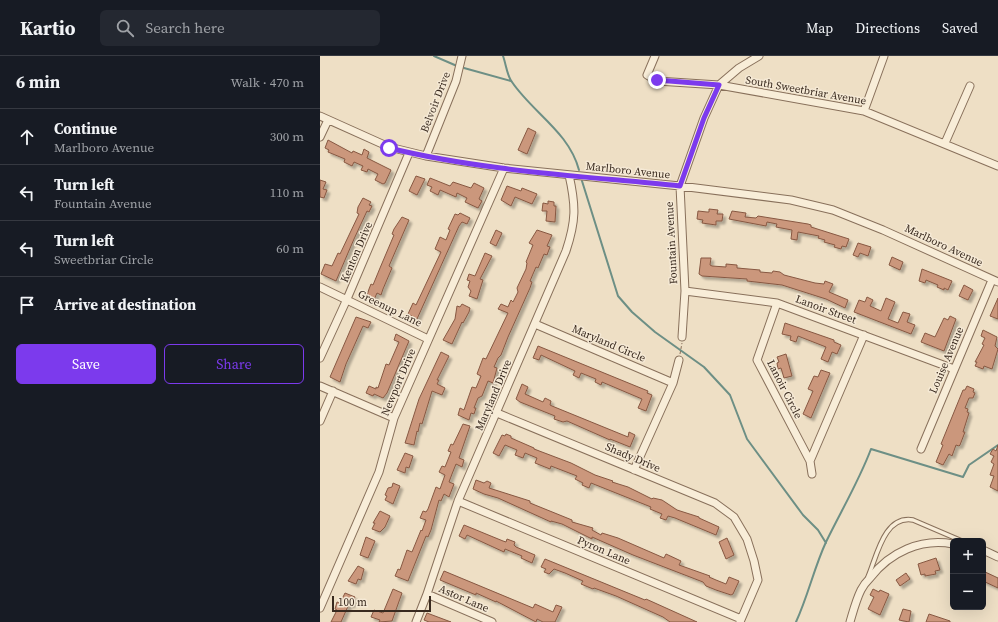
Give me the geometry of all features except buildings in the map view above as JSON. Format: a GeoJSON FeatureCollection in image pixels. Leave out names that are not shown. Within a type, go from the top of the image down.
{"type":"FeatureCollection","features":[{"type":"Feature","properties":{"kind":"street","name":"Belvoir Drive"},"geometry":{"type":"LineString","coordinates":[[426,156],[456,81],[462,56]]}},
{"type":"Feature","properties":{"kind":"street","name":"South Sweetbriar Avenue"},"geometry":{"type":"LineString","coordinates":[[655,56],[647,75],[657,80],[719,85],[864,111],[998,166]]}},
{"type":"Feature","properties":{"kind":"street","name":"Fountain Avenue"},"geometry":{"type":"LineString","coordinates":[[682,340],[685,291],[680,186],[704,118],[719,85],[739,68],[759,56]]}},
{"type":"Feature","properties":{"kind":"street"},"geometry":{"type":"LineString","coordinates":[[864,111],[884,56]]}},
{"type":"Feature","properties":{"kind":"street"},"geometry":{"type":"LineString","coordinates":[[945,143],[970,86]]}},
{"type":"Feature","properties":{"kind":"street","name":"Marlboro Avenue"},"geometry":{"type":"LineString","coordinates":[[320,116],[389,148],[409,153],[504,168],[680,186],[791,200],[833,210],[883,230],[995,281]]}},
{"type":"Feature","properties":{"kind":"street"},"geometry":{"type":"LineString","coordinates":[[320,137],[328,120]]}},
{"type":"Feature","properties":{"kind":"street","name":"Kenton Drive"},"geometry":{"type":"LineString","coordinates":[[320,358],[347,299],[409,153]]}},
{"type":"Feature","properties":{"kind":"street","name":"Newport Drive"},"geometry":{"type":"LineString","coordinates":[[320,608],[378,472],[394,418],[504,168]]}},
{"type":"Feature","properties":{"kind":"street","name":"Maryland Drive"},"geometry":{"type":"LineString","coordinates":[[416,622],[427,594],[458,501],[566,251],[574,227],[574,196],[569,174]]}},
{"type":"Feature","properties":{"kind":"street","name":"Louise Avenue"},"geometry":{"type":"LineString","coordinates":[[921,449],[954,369],[995,281]]}},
{"type":"Feature","properties":{"kind":"street","name":"Greenup Lane"},"geometry":{"type":"LineString","coordinates":[[320,287],[428,339]]}},
{"type":"Feature","properties":{"kind":"street","name":"Lanoir Street"},"geometry":{"type":"LineString","coordinates":[[685,291],[778,303],[954,369]]}},
{"type":"Feature","properties":{"kind":"street","name":"Lanoir Circle"},"geometry":{"type":"LineString","coordinates":[[778,303],[758,360],[810,461],[812,474]]}},
{"type":"Feature","properties":{"kind":"street","name":"Maryland Circle"},"geometry":{"type":"LineString","coordinates":[[535,324],[673,382]]}},
{"type":"Feature","properties":{"kind":"street"},"geometry":{"type":"LineString","coordinates":[[810,461],[864,335]]}},
{"type":"Feature","properties":{"kind":"street"},"geometry":{"type":"LineString","coordinates":[[634,470],[673,382],[680,356]]}},
{"type":"Feature","properties":{"kind":"street"},"geometry":{"type":"LineString","coordinates":[[320,386],[394,418]]}},
{"type":"Feature","properties":{"kind":"street"},"geometry":{"type":"LineString","coordinates":[[320,420],[332,392]]}},
{"type":"Feature","properties":{"kind":"street","name":"Shady Drive"},"geometry":{"type":"LineString","coordinates":[[497,413],[715,504],[734,517],[747,539],[758,580],[741,621]]}},
{"type":"Feature","properties":{"kind":"street","name":"Pyron Lane"},"geometry":{"type":"LineString","coordinates":[[458,501],[741,621]]}},
{"type":"Feature","properties":{"kind":"street"},"geometry":{"type":"LineString","coordinates":[[850,622],[861,589],[884,562],[900,551],[917,545],[940,541],[950,543]]}},
{"type":"Feature","properties":{"kind":"street"},"geometry":{"type":"LineString","coordinates":[[986,551],[998,557]]}},
{"type":"Feature","properties":{"kind":"street","name":"Astor Lane"},"geometry":{"type":"LineString","coordinates":[[427,594],[492,622]]}},
{"type":"Feature","properties":{"kind":"lane"},"geometry":{"type":"LineString","coordinates":[[866,583],[889,527],[897,521],[904,518],[913,520],[955,538]]}},
{"type":"Feature","properties":{"kind":"path"},"geometry":{"type":"LineString","coordinates":[[680,356],[682,340]]}},
{"type":"Feature","properties":{"kind":"waterway"},"geometry":{"type":"LineString","coordinates":[[434,56],[457,66]]}},
{"type":"Feature","properties":{"kind":"waterway"},"geometry":{"type":"LineString","coordinates":[[503,56],[510,79],[520,93],[559,134],[574,157],[579,170]]}},
{"type":"Feature","properties":{"kind":"waterway"},"geometry":{"type":"LineString","coordinates":[[464,68],[511,81]]}},
{"type":"Feature","properties":{"kind":"waterway"},"geometry":{"type":"LineString","coordinates":[[582,181],[618,296],[632,312],[655,332],[704,367],[730,395],[747,439],[803,515],[818,530],[826,543]]}},
{"type":"Feature","properties":{"kind":"waterway"},"geometry":{"type":"LineString","coordinates":[[796,622],[826,542],[871,449],[963,477],[969,465],[998,445]]}},
{"type":"Feature","properties":{"kind":"route"},"geometry":{"type":"LineString","coordinates":[[389,148],[426,156],[504,168],[680,186],[704,118],[719,85],[657,80]]}}]}
